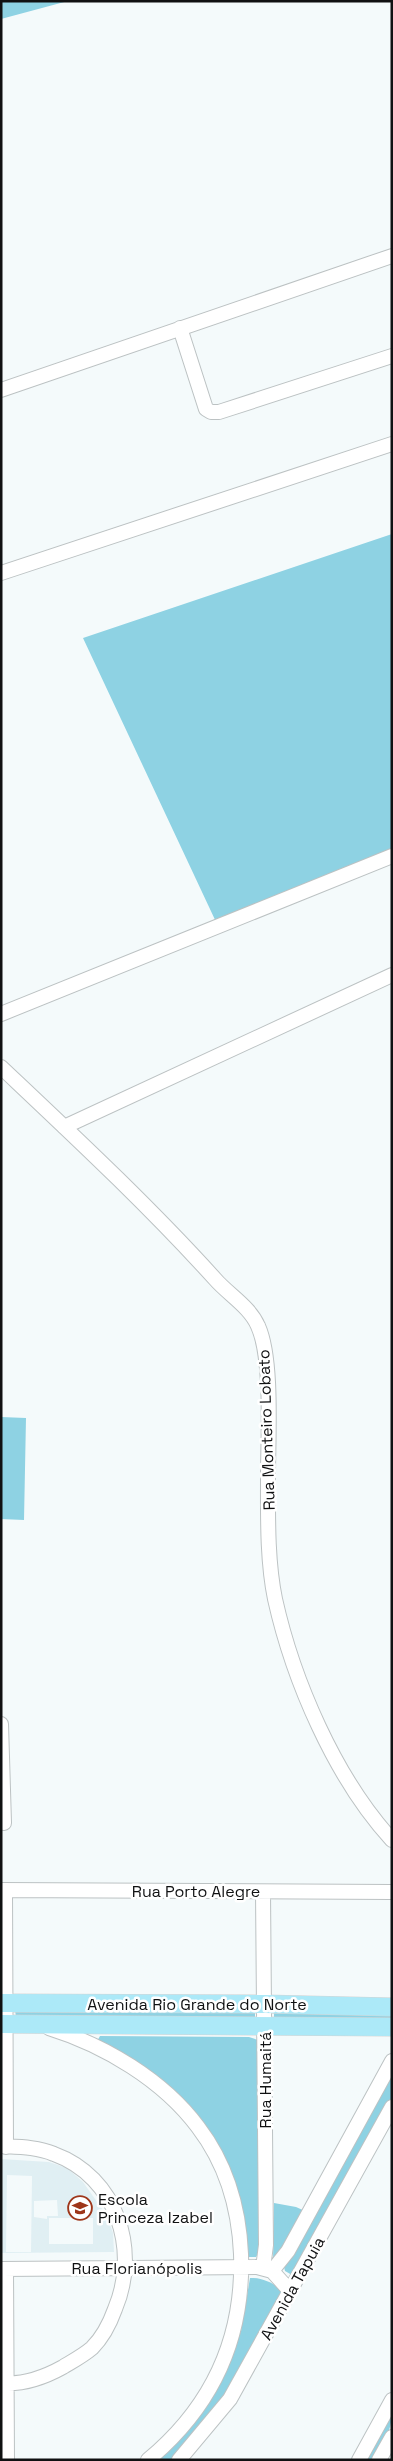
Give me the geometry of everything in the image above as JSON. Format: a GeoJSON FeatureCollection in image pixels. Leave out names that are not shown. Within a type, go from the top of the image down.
{"type":"FeatureCollection","features":[{"type":"Feature","properties":{"kind":"main road","name":"Avenida Rio Grande do Norte"},"geometry":{"type":"LineString","coordinates":[[4,2003],[265,2004],[392,2007]]}},
{"type":"Feature","properties":{"kind":"main road","name":"Avenida Rio Grande do Norte"},"geometry":{"type":"LineString","coordinates":[[4,2024],[392,2027]]}},
{"type":"Feature","properties":{"kind":"street"},"geometry":{"type":"LineString","coordinates":[[1,390],[392,256]]}},
{"type":"Feature","properties":{"kind":"street"},"geometry":{"type":"LineString","coordinates":[[180,328],[206,409],[211,412],[220,412],[392,356]]}},
{"type":"Feature","properties":{"kind":"street"},"geometry":{"type":"LineString","coordinates":[[1,573],[392,444]]}},
{"type":"Feature","properties":{"kind":"street"},"geometry":{"type":"LineString","coordinates":[[1,1014],[392,856]]}},
{"type":"Feature","properties":{"kind":"street"},"geometry":{"type":"LineString","coordinates":[[64,1126],[392,975]]}},
{"type":"Feature","properties":{"kind":"street","name":"Rua Monteiro Lobato"},"geometry":{"type":"LineString","coordinates":[[1,1067],[64,1126],[244,1307],[259,1327],[266,1358],[268,1498],[275,1598],[291,1658],[317,1723],[358,1795],[392,1840]]}},
{"type":"Feature","properties":{"kind":"street"},"geometry":{"type":"LineString","coordinates":[[1,1724],[4,1823]]}},
{"type":"Feature","properties":{"kind":"street"},"geometry":{"type":"LineString","coordinates":[[3,1890],[4,2146],[34,2148],[55,2154],[84,2171],[107,2196],[117,2213],[124,2238],[126,2268],[125,2281],[113,2315],[105,2331],[92,2348],[41,2378],[3,2383]]}},
{"type":"Feature","properties":{"kind":"street","name":"Rua Porto Alegre"},"geometry":{"type":"LineString","coordinates":[[3,1890],[392,1892]]}},
{"type":"Feature","properties":{"kind":"street","name":"Rua Humaitá"},"geometry":{"type":"LineString","coordinates":[[263,1892],[266,2244],[268,2270]]}},
{"type":"Feature","properties":{"kind":"street"},"geometry":{"type":"LineString","coordinates":[[38,2025],[91,2044],[135,2070],[183,2109],[198,2127],[221,2164],[235,2199],[238,2217],[242,2286],[235,2326],[220,2370],[186,2424],[148,2460]]}},
{"type":"Feature","properties":{"kind":"street","name":"Avenida Tapuia"},"geometry":{"type":"LineString","coordinates":[[268,2270],[288,2251],[392,2062]]}},
{"type":"Feature","properties":{"kind":"street","name":"Avenida Tapuia"},"geometry":{"type":"LineString","coordinates":[[179,2460],[230,2399],[392,2106]]}},
{"type":"Feature","properties":{"kind":"street","name":"Rua Florianópolis"},"geometry":{"type":"LineString","coordinates":[[4,2269],[241,2267],[268,2270]]}},
{"type":"Feature","properties":{"kind":"street"},"geometry":{"type":"LineString","coordinates":[[4,2269],[3,2383],[7,2460]]}},
{"type":"Feature","properties":{"kind":"street"},"geometry":{"type":"LineString","coordinates":[[268,2270],[290,2291]]}},
{"type":"Feature","properties":{"kind":"street"},"geometry":{"type":"LineString","coordinates":[[359,2460],[392,2400]]}},
{"type":"Feature","properties":{"kind":"street"},"geometry":{"type":"LineString","coordinates":[[374,2435],[390,2440],[379,2460]]}},
{"type":"Feature","properties":{"kind":"shaded area"},"geometry":{"type":"Polygon","coordinates":[[[1,1],[68,1],[1,19],[1,1]]]}},
{"type":"Feature","properties":{"kind":"shaded area"},"geometry":{"type":"Polygon","coordinates":[[[392,534],[392,854],[217,924],[83,638],[392,534]]]}},
{"type":"Feature","properties":{"kind":"shaded area"},"geometry":{"type":"Polygon","coordinates":[[[1,1417],[26,1418],[24,1520],[1,1519],[1,1417]]]}},
{"type":"Feature","properties":{"kind":"shaded area"},"geometry":{"type":"Polygon","coordinates":[[[392,2009],[392,2021],[274,2019],[274,2012],[392,2009]]]}},
{"type":"Feature","properties":{"kind":"shaded area"},"geometry":{"type":"Polygon","coordinates":[[[15,2010],[255,2012],[255,2019],[16,2017],[15,2010]]]}},
{"type":"Feature","properties":{"kind":"shaded area"},"geometry":{"type":"Polygon","coordinates":[[[100,2036],[249,2037],[258,2040],[258,2254],[256,2257],[247,2257],[204,2128],[96,2043],[100,2036]]]}},
{"type":"Feature","properties":{"kind":"shaded area"},"geometry":{"type":"Polygon","coordinates":[[[392,2074],[392,2103],[292,2275],[285,2271],[284,2267],[392,2074]]]}},
{"type":"Feature","properties":{"kind":"shaded area","name":"Escola Princeza Izabel"},"geometry":{"type":"Polygon","coordinates":[[[1,2159],[49,2162],[67,2168],[83,2182],[107,2216],[113,2233],[114,2252],[1,2253],[1,2159]],[[7,2175],[6,2252],[31,2252],[32,2176],[7,2175]],[[57,2200],[34,2201],[34,2217],[47,2219],[47,2216],[58,2216],[57,2200]],[[49,2218],[49,2244],[93,2244],[93,2218],[49,2218]]]}},
{"type":"Feature","properties":{"kind":"shaded area"},"geometry":{"type":"Polygon","coordinates":[[[274,2203],[296,2207],[305,2211],[273,2262],[274,2203]]]}},
{"type":"Feature","properties":{"kind":"shaded area"},"geometry":{"type":"Polygon","coordinates":[[[250,2278],[269,2282],[282,2293],[233,2381],[205,2422],[171,2460],[156,2460],[182,2437],[204,2405],[232,2354],[241,2331],[250,2278]]]}},
{"type":"Feature","properties":{"kind":"shaded area"},"geometry":{"type":"Polygon","coordinates":[[[392,2413],[392,2420],[383,2443],[373,2460],[365,2460],[392,2413]]]}},
{"type":"Feature","properties":{"kind":"place","name":"Escola Princeza Izabel"},"geometry":{"type":"Point","coordinates":[80,2208]}}]}
